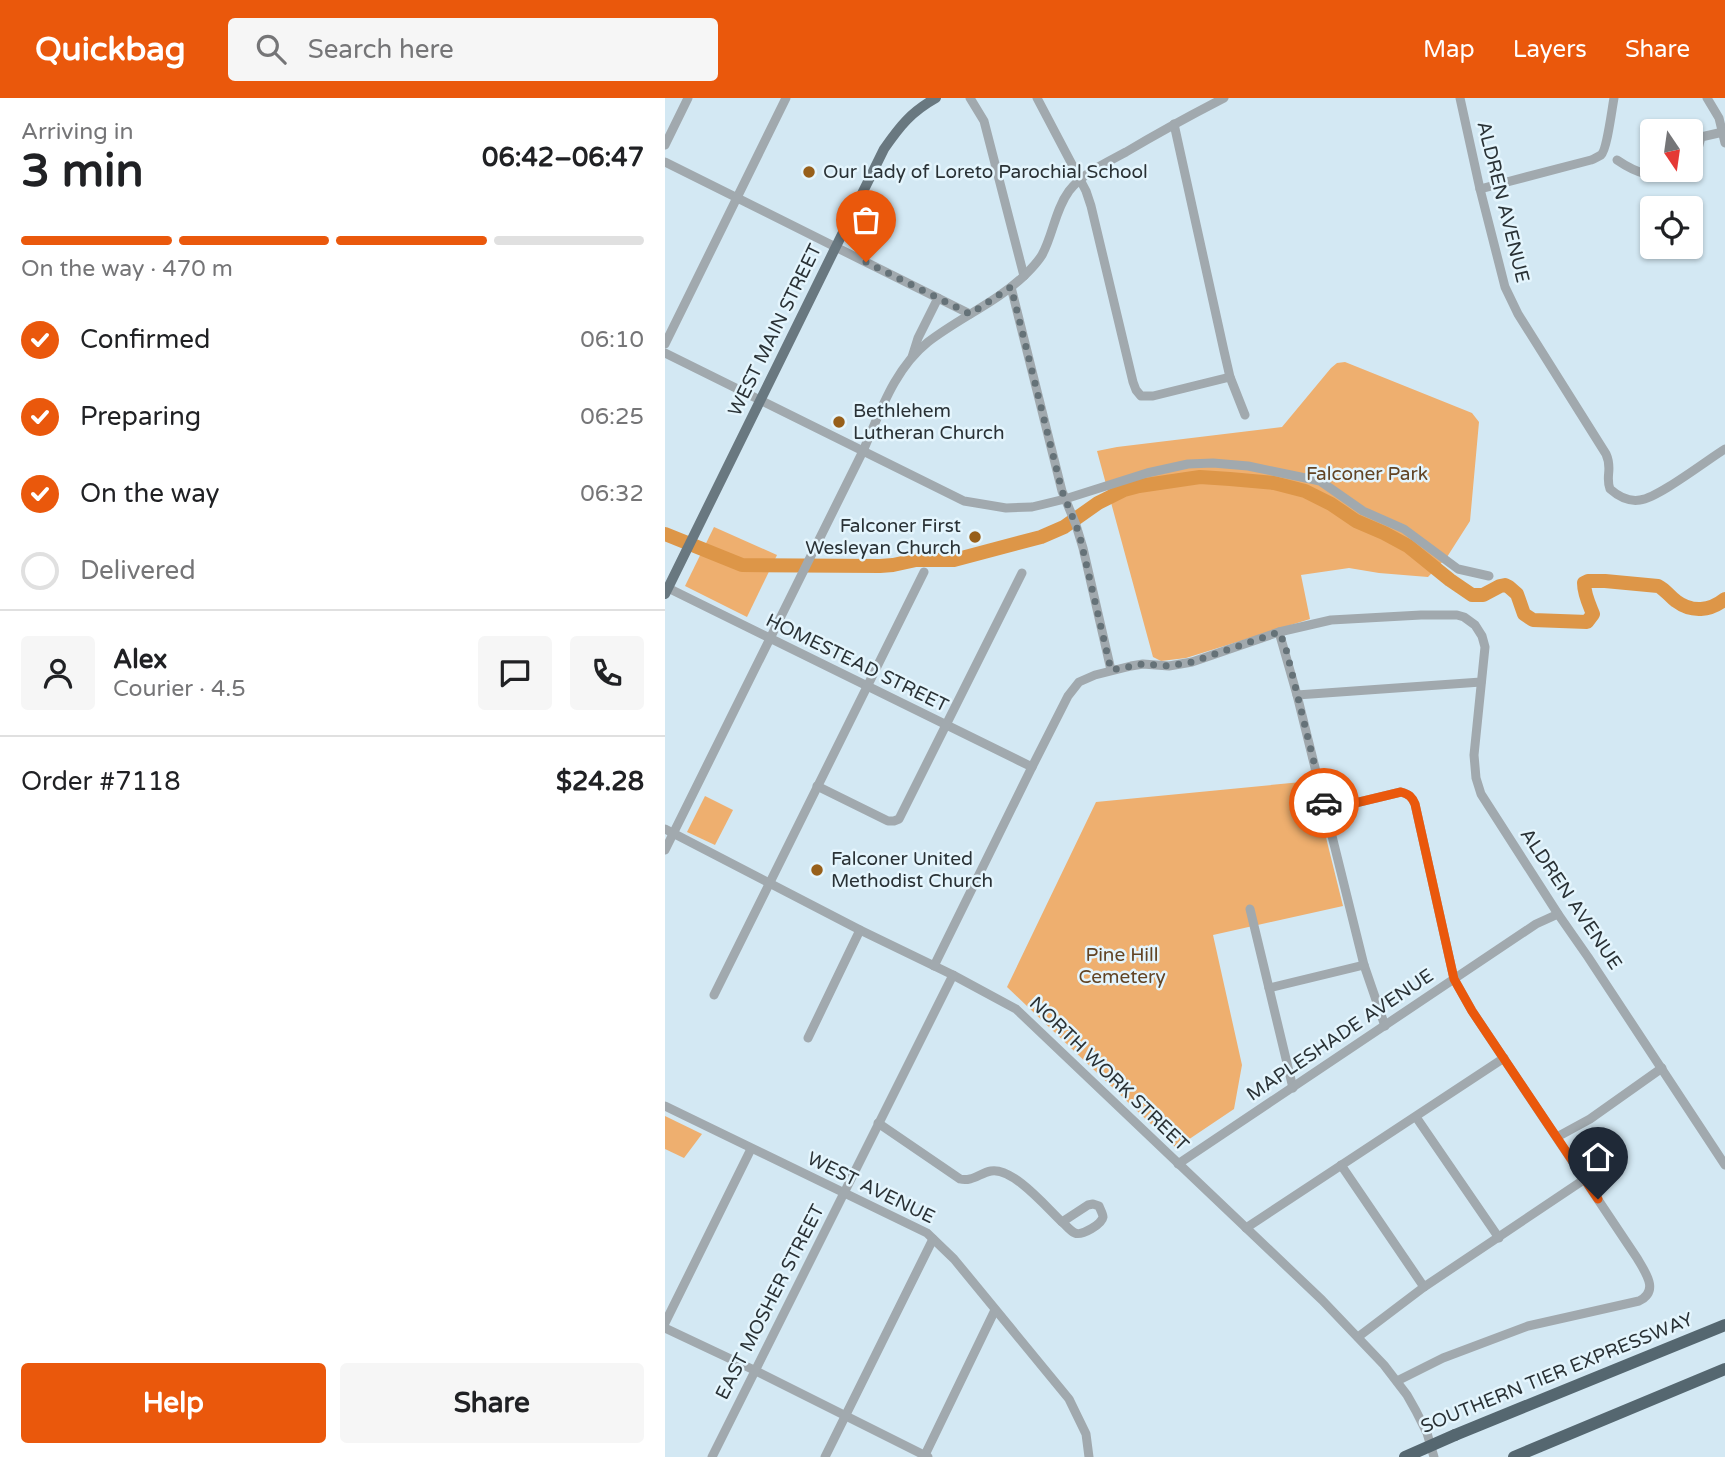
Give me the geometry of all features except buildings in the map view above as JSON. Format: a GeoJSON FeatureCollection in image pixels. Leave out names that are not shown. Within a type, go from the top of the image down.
{"type":"FeatureCollection","features":[{"type":"Feature","properties":{"kind":"highway","name":"SOUTHERN TIER EXPRESSWAY"},"geometry":{"type":"LineString","coordinates":[[1405,1457],[1725,1325]]}},
{"type":"Feature","properties":{"kind":"highway"},"geometry":{"type":"LineString","coordinates":[[1514,1457],[1725,1369]]}},
{"type":"Feature","properties":{"kind":"main road","name":"WEST MAIN STREET"},"geometry":{"type":"LineString","coordinates":[[666,591],[884,149],[901,124],[936,98]]}},
{"type":"Feature","properties":{"kind":"street"},"geometry":{"type":"LineString","coordinates":[[665,145],[688,98]]}},
{"type":"Feature","properties":{"kind":"street"},"geometry":{"type":"LineString","coordinates":[[665,344],[786,98]]}},
{"type":"Feature","properties":{"kind":"street"},"geometry":{"type":"LineString","coordinates":[[970,98],[984,121],[1024,276]]}},
{"type":"Feature","properties":{"kind":"street"},"geometry":{"type":"LineString","coordinates":[[1037,98],[1081,180],[1091,206],[1136,390],[1141,396],[1153,396],[1230,377]]}},
{"type":"Feature","properties":{"kind":"street"},"geometry":{"type":"LineString","coordinates":[[665,850],[669,831],[769,639],[863,451],[885,401],[911,359],[927,343],[1024,276],[1043,252],[1061,204],[1081,180],[1099,167],[1224,98]]}},
{"type":"Feature","properties":{"kind":"street","name":"ALDREN AVENUE"},"geometry":{"type":"LineString","coordinates":[[1460,98],[1505,287],[1518,314],[1606,454],[1610,466],[1610,489],[1623,499],[1646,499],[1725,449]]}},
{"type":"Feature","properties":{"kind":"street"},"geometry":{"type":"LineString","coordinates":[[1480,189],[1588,161],[1601,155],[1607,146],[1614,98]]}},
{"type":"Feature","properties":{"kind":"street"},"geometry":{"type":"LineString","coordinates":[[1707,98],[1722,117],[1725,143]]}},
{"type":"Feature","properties":{"kind":"street"},"geometry":{"type":"LineString","coordinates":[[1174,124],[1230,377],[1245,415]]}},
{"type":"Feature","properties":{"kind":"street"},"geometry":{"type":"LineString","coordinates":[[1703,137],[1723,132]]}},
{"type":"Feature","properties":{"kind":"street"},"geometry":{"type":"LineString","coordinates":[[1617,160],[1640,173]]}},
{"type":"Feature","properties":{"kind":"street"},"geometry":{"type":"LineString","coordinates":[[665,162],[970,314]]}},
{"type":"Feature","properties":{"kind":"street"},"geometry":{"type":"LineString","coordinates":[[1011,287],[1065,499],[1076,525],[1111,670]]}},
{"type":"Feature","properties":{"kind":"street"},"geometry":{"type":"LineString","coordinates":[[911,359],[938,298]]}},
{"type":"Feature","properties":{"kind":"street"},"geometry":{"type":"LineString","coordinates":[[665,353],[964,501],[1017,509],[1065,499],[1147,473],[1188,464],[1248,466],[1320,481],[1363,511],[1404,529],[1450,565],[1489,576]]}},
{"type":"Feature","properties":{"kind":"street"},"geometry":{"type":"LineString","coordinates":[[714,995],[924,572]]}},
{"type":"Feature","properties":{"kind":"street"},"geometry":{"type":"LineString","coordinates":[[817,786],[888,821],[894,821],[902,815],[1022,573]]}},
{"type":"Feature","properties":{"kind":"street","name":"HOMESTEAD STREET"},"geometry":{"type":"LineString","coordinates":[[666,591],[1031,767]]}},
{"type":"Feature","properties":{"kind":"street","name":"ALDREN AVENUE"},"geometry":{"type":"LineString","coordinates":[[1279,632],[1321,621],[1449,614],[1464,617],[1478,628],[1485,647],[1474,755],[1481,794],[1725,1165]]}},
{"type":"Feature","properties":{"kind":"street"},"geometry":{"type":"LineString","coordinates":[[934,966],[1031,767],[1073,688],[1079,682],[1111,670],[1143,664],[1169,666],[1192,662],[1279,632],[1364,965],[1385,1026]]}},
{"type":"Feature","properties":{"kind":"street"},"geometry":{"type":"LineString","coordinates":[[1297,695],[1481,682]]}},
{"type":"Feature","properties":{"kind":"street"},"geometry":{"type":"LineString","coordinates":[[1326,810],[1401,792],[1407,793],[1413,799],[1454,979],[1472,1011],[1649,1280],[1649,1291],[1644,1299],[1506,1333],[1443,1358],[1397,1381]]}},
{"type":"Feature","properties":{"kind":"street","name":"NORTH WORK STREET"},"geometry":{"type":"LineString","coordinates":[[669,831],[1016,1009],[1358,1337],[1408,1395],[1427,1433],[1434,1457]]}},
{"type":"Feature","properties":{"kind":"street"},"geometry":{"type":"LineString","coordinates":[[1250,909],[1293,1088]]}},
{"type":"Feature","properties":{"kind":"street","name":"MAPLESHADE AVENUE"},"geometry":{"type":"LineString","coordinates":[[1178,1164],[1536,924],[1558,914]]}},
{"type":"Feature","properties":{"kind":"street"},"geometry":{"type":"LineString","coordinates":[[808,1038],[860,930]]}},
{"type":"Feature","properties":{"kind":"street"},"geometry":{"type":"LineString","coordinates":[[1269,988],[1364,965]]}},
{"type":"Feature","properties":{"kind":"street","name":"EAST MOSHER STREET"},"geometry":{"type":"LineString","coordinates":[[712,1457],[953,975]]}},
{"type":"Feature","properties":{"kind":"street"},"geometry":{"type":"LineString","coordinates":[[1246,1228],[1504,1058]]}},
{"type":"Feature","properties":{"kind":"street"},"geometry":{"type":"LineString","coordinates":[[1557,1137],[1590,1119],[1663,1068]]}},
{"type":"Feature","properties":{"kind":"street","name":"WEST AVENUE"},"geometry":{"type":"LineString","coordinates":[[665,1106],[927,1233],[954,1259],[1069,1399],[1086,1434],[1089,1455]]}},
{"type":"Feature","properties":{"kind":"street"},"geometry":{"type":"LineString","coordinates":[[1416,1116],[1499,1238]]}},
{"type":"Feature","properties":{"kind":"street"},"geometry":{"type":"LineString","coordinates":[[878,1124],[960,1179],[965,1180],[992,1170],[1008,1174],[1062,1222]]}},
{"type":"Feature","properties":{"kind":"street"},"geometry":{"type":"LineString","coordinates":[[751,1149],[665,1326],[926,1457],[995,1310]]}},
{"type":"Feature","properties":{"kind":"street"},"geometry":{"type":"LineString","coordinates":[[1341,1165],[1424,1287]]}},
{"type":"Feature","properties":{"kind":"street"},"geometry":{"type":"LineString","coordinates":[[1358,1337],[1424,1287],[1585,1180]]}},
{"type":"Feature","properties":{"kind":"street"},"geometry":{"type":"LineString","coordinates":[[825,1457],[933,1239]]}},
{"type":"Feature","properties":{"kind":"green space","name":"Falconer Park"},"geometry":{"type":"Polygon","coordinates":[[[1345,362],[1472,413],[1479,422],[1470,521],[1447,557],[1428,577],[1349,568],[1301,575],[1310,619],[1186,658],[1161,661],[1153,657],[1097,451],[1282,427],[1331,368],[1337,363],[1345,362]]]}},
{"type":"Feature","properties":{"kind":"green space"},"geometry":{"type":"Polygon","coordinates":[[[714,527],[777,555],[747,617],[685,586],[714,527]]]}},
{"type":"Feature","properties":{"kind":"green space","name":"Pine Hill Cemetery"},"geometry":{"type":"Polygon","coordinates":[[[1312,781],[1343,906],[1213,935],[1242,1065],[1234,1109],[1176,1148],[1007,987],[1096,802],[1312,781]]]}},
{"type":"Feature","properties":{"kind":"green space"},"geometry":{"type":"Polygon","coordinates":[[[705,796],[733,810],[715,845],[687,832],[705,796]]]}},
{"type":"Feature","properties":{"kind":"green space"},"geometry":{"type":"Polygon","coordinates":[[[665,1116],[702,1134],[684,1158],[665,1149],[665,1116]]]}},
{"type":"Feature","properties":{"kind":"waterway"},"geometry":{"type":"LineString","coordinates":[[665,534],[742,565],[880,566],[916,560],[954,560],[1041,537],[1064,527],[1098,503],[1124,490],[1200,477],[1274,483],[1305,491],[1356,521],[1408,546],[1472,595],[1483,595],[1500,586],[1509,587],[1517,594],[1524,614],[1533,620],[1587,622],[1593,614],[1584,587],[1584,583],[1588,581],[1658,586],[1682,605],[1695,609],[1707,608],[1725,599]]}},
{"type":"Feature","properties":{"kind":"way so far"},"geometry":{"type":"LineString","coordinates":[[866,262],[970,314],[1011,287],[1062,491],[1083,548],[1111,670],[1143,664],[1179,665],[1279,632],[1285,645],[1324,803]]}},
{"type":"Feature","properties":{"kind":"place","name":"Our Lady of Loreto Parochial School"},"geometry":{"type":"Point","coordinates":[809,172]}},
{"type":"Feature","properties":{"kind":"place","name":"Bethlehem Lutheran Church"},"geometry":{"type":"Point","coordinates":[839,422]}},
{"type":"Feature","properties":{"kind":"place","name":"Falconer First Wesleyan Church"},"geometry":{"type":"Point","coordinates":[975,537]}},
{"type":"Feature","properties":{"kind":"place","name":"Falconer United Methodist Church"},"geometry":{"type":"Point","coordinates":[817,870]}},
{"type":"Feature","properties":{"kind":"route"},"geometry":{"type":"LineString","coordinates":[[1324,803],[1326,810],[1401,792],[1407,793],[1413,799],[1454,979],[1472,1011],[1598,1199]]}}]}
